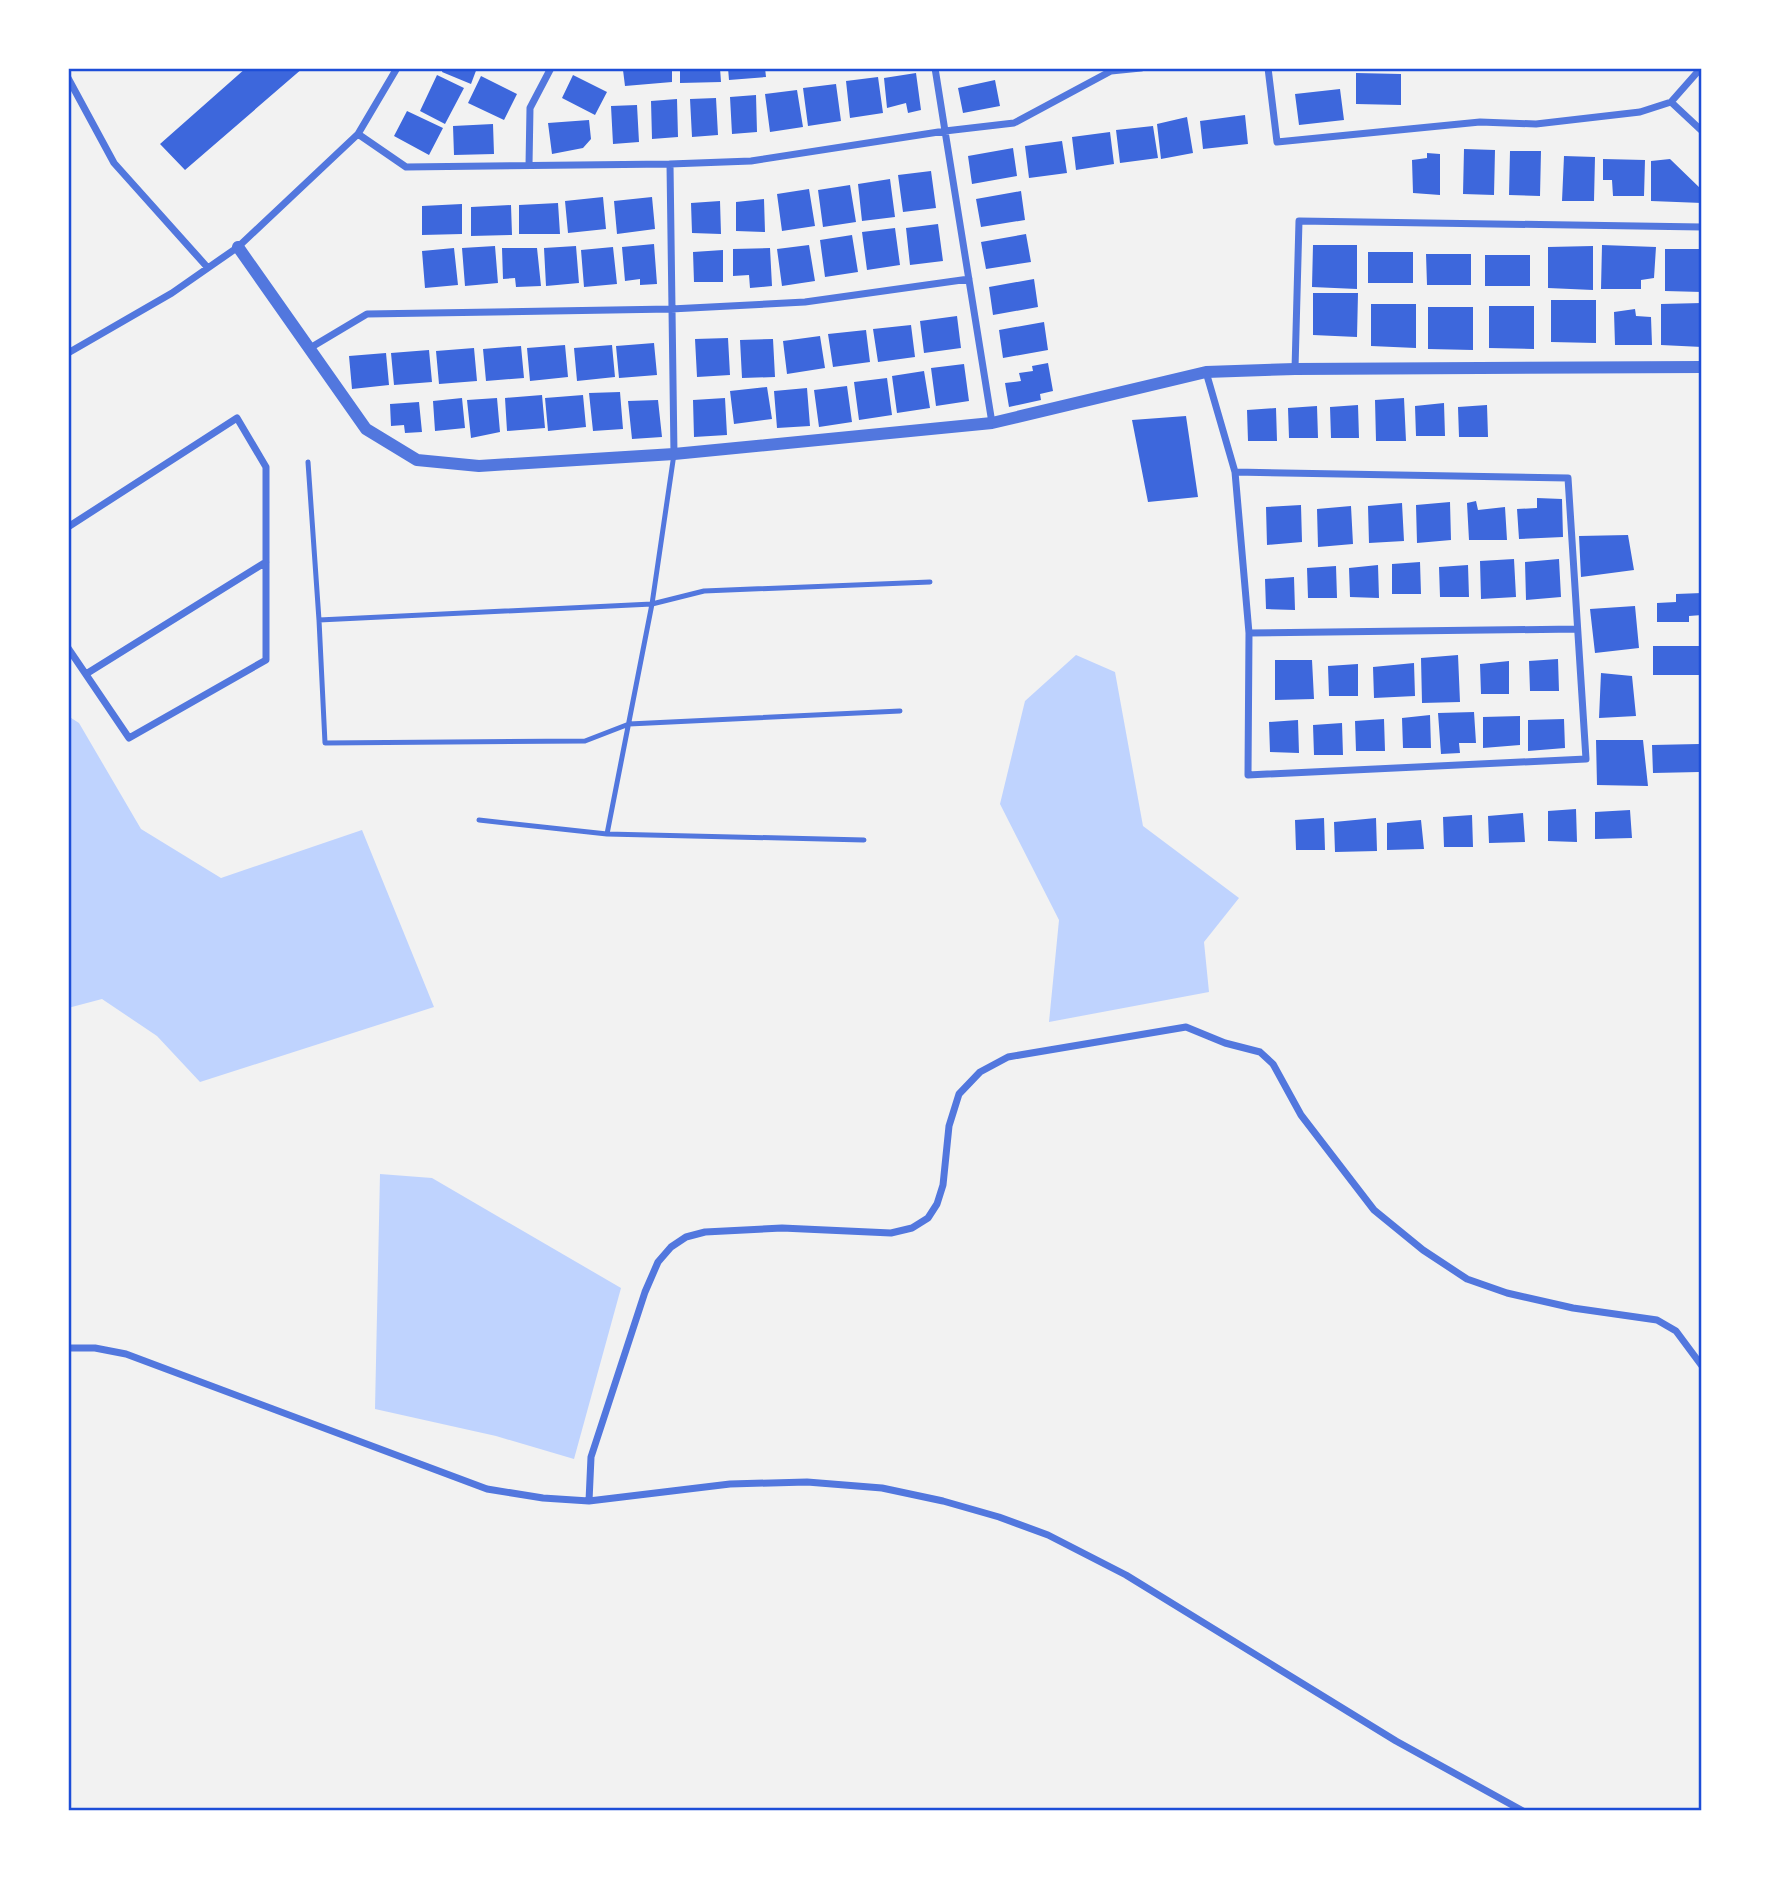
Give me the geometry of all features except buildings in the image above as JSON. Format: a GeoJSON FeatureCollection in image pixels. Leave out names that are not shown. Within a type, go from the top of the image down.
{"type":"FeatureCollection","features":[{"type":"Feature","properties":{"kind":"street"},"geometry":{"type":"LineString","coordinates":[[68,353],[172,293],[238,247],[358,134],[397,68]]}},
{"type":"Feature","properties":{"kind":"street"},"geometry":{"type":"LineString","coordinates":[[529,165],[530,108],[551,68]]}},
{"type":"Feature","properties":{"kind":"street"},"geometry":{"type":"LineString","coordinates":[[934,68],[992,423]]}},
{"type":"Feature","properties":{"kind":"street"},"geometry":{"type":"LineString","coordinates":[[358,134],[406,167],[751,161],[1014,122],[1111,71],[1141,68]]}},
{"type":"Feature","properties":{"kind":"street"},"geometry":{"type":"LineString","coordinates":[[1268,68],[1277,142],[1480,122],[1536,124],[1640,111],[1671,102],[1701,68]]}},
{"type":"Feature","properties":{"kind":"street"},"geometry":{"type":"LineString","coordinates":[[68,78],[114,163],[208,268]]}},
{"type":"Feature","properties":{"kind":"street"},"geometry":{"type":"LineString","coordinates":[[1671,102],[1702,131]]}},
{"type":"Feature","properties":{"kind":"street"},"geometry":{"type":"LineString","coordinates":[[670,164],[674,454]]}},
{"type":"Feature","properties":{"kind":"street"},"geometry":{"type":"LineString","coordinates":[[1295,369],[1299,220],[1702,227]]}},
{"type":"Feature","properties":{"kind":"street"},"geometry":{"type":"LineString","coordinates":[[238,247],[366,429],[417,460],[479,466],[674,454],[992,423],[1206,372],[1295,369],[1702,367]]}},
{"type":"Feature","properties":{"kind":"street"},"geometry":{"type":"LineString","coordinates":[[310,348],[367,314],[671,309],[805,302],[969,279]]}},
{"type":"Feature","properties":{"kind":"street"},"geometry":{"type":"LineString","coordinates":[[1206,372],[1235,472],[1249,633],[1248,775],[1586,759],[1568,478],[1235,472]]}},
{"type":"Feature","properties":{"kind":"street"},"geometry":{"type":"LineString","coordinates":[[68,527],[237,418],[266,467],[266,660],[129,738],[68,648]]}},
{"type":"Feature","properties":{"kind":"street"},"geometry":{"type":"LineString","coordinates":[[86,674],[266,562]]}},
{"type":"Feature","properties":{"kind":"street"},"geometry":{"type":"LineString","coordinates":[[1249,633],[1576,629]]}},
{"type":"Feature","properties":{"kind":"street"},"geometry":{"type":"LineString","coordinates":[[589,1501],[591,1457],[595,1444],[645,1292],[658,1262],[671,1247],[686,1237],[705,1233],[782,1228],[891,1233],[912,1228],[928,1218],[937,1204],[943,1185],[949,1126],[959,1094],[980,1072],[1009,1057],[1186,1027],[1225,1043],[1260,1052],[1273,1064],[1301,1115],[1374,1210],[1423,1250],[1468,1279],[1507,1293],[1573,1308],[1657,1320],[1676,1331],[1702,1366]]}},
{"type":"Feature","properties":{"kind":"street"},"geometry":{"type":"LineString","coordinates":[[68,1348],[95,1348],[126,1354],[487,1489],[543,1498],[589,1501],[730,1484],[807,1482],[882,1488],[943,1500],[999,1517],[1048,1535],[1126,1575],[1396,1741],[1523,1811]]}},
{"type":"Feature","properties":{"kind":"lane"},"geometry":{"type":"LineString","coordinates":[[607,834],[652,604],[674,454]]}},
{"type":"Feature","properties":{"kind":"lane"},"geometry":{"type":"LineString","coordinates":[[309,462],[325,743],[585,741],[629,724],[900,711]]}},
{"type":"Feature","properties":{"kind":"lane"},"geometry":{"type":"LineString","coordinates":[[319,620],[652,604],[704,591],[930,582]]}},
{"type":"Feature","properties":{"kind":"lane"},"geometry":{"type":"LineString","coordinates":[[479,820],[607,834],[864,840]]}},
{"type":"Feature","properties":{"kind":"water"},"geometry":{"type":"Polygon","coordinates":[[[1076,655],[1115,672],[1143,826],[1239,898],[1204,942],[1209,992],[1049,1022],[1059,920],[1000,804],[1025,701],[1076,655]]]}},
{"type":"Feature","properties":{"kind":"water"},"geometry":{"type":"Polygon","coordinates":[[[68,716],[79,723],[141,829],[221,878],[362,830],[434,1007],[200,1082],[157,1036],[102,999],[68,1008],[68,716]]]}},
{"type":"Feature","properties":{"kind":"water"},"geometry":{"type":"Polygon","coordinates":[[[380,1174],[432,1178],[621,1288],[574,1459],[496,1436],[375,1409],[380,1174]]]}}]}
